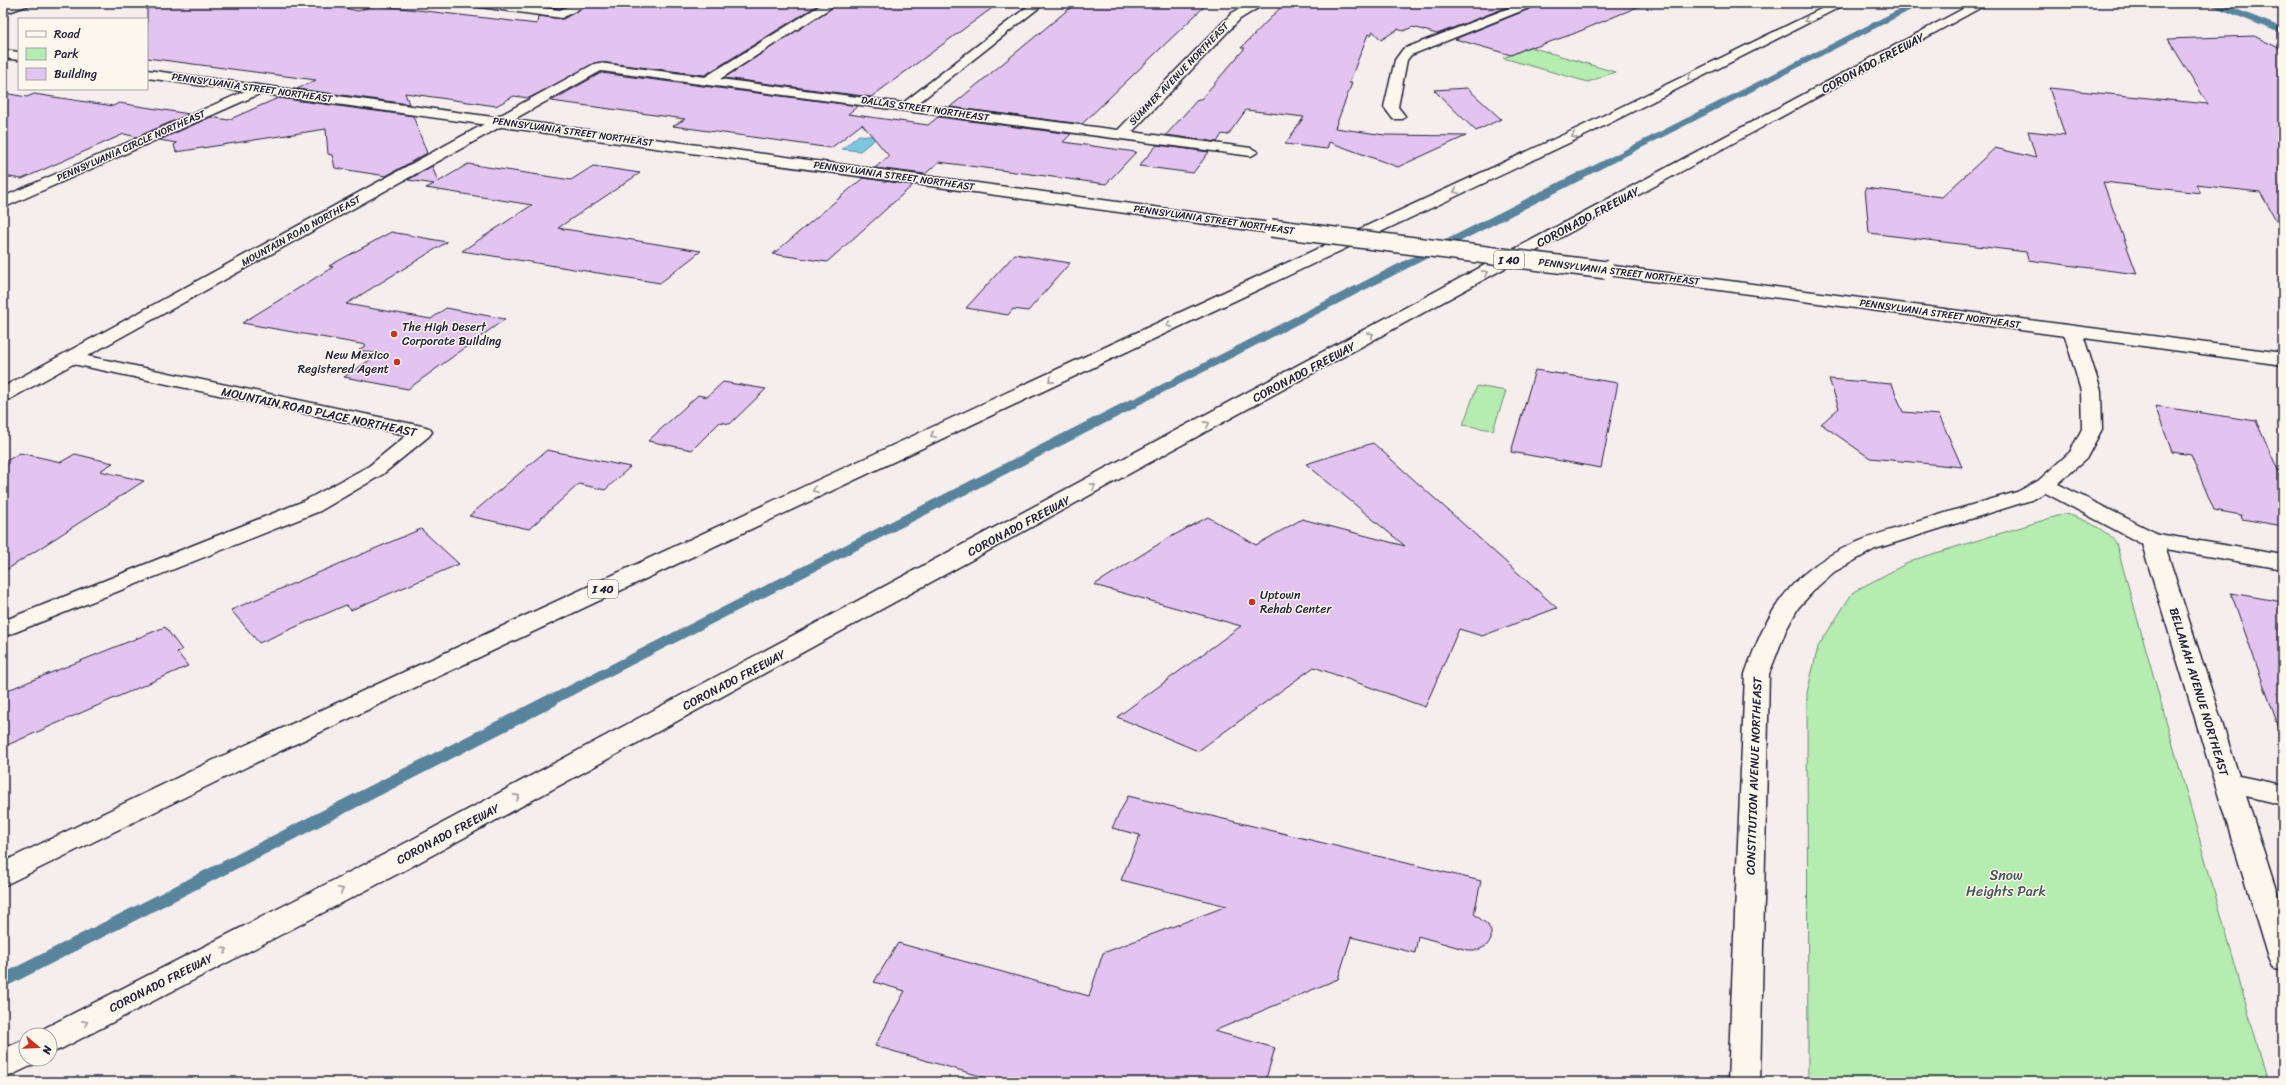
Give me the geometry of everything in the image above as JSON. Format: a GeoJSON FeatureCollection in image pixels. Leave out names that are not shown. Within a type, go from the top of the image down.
{"type":"FeatureCollection","features":[{"type":"Feature","properties":{"kind":"main road"},"geometry":{"type":"LineString","coordinates":[[3,10],[25,3]]}},
{"type":"Feature","properties":{"kind":"main road"},"geometry":{"type":"LineString","coordinates":[[473,3],[562,14],[584,3]]}},
{"type":"Feature","properties":{"kind":"main road"},"geometry":{"type":"LineString","coordinates":[[709,80],[832,3]]}},
{"type":"Feature","properties":{"kind":"main road"},"geometry":{"type":"LineString","coordinates":[[906,106],[1039,3]]}},
{"type":"Feature","properties":{"kind":"main road","name":"SUMMER AVENUE NORTHEAST"},"geometry":{"type":"LineString","coordinates":[[1121,135],[1236,16],[1260,3]]}},
{"type":"Feature","properties":{"kind":"main road"},"geometry":{"type":"LineString","coordinates":[[1398,116],[1391,107],[1401,60],[1407,52],[1532,3]]}},
{"type":"Feature","properties":{"kind":"main road","name":"I 40"},"geometry":{"type":"LineString","coordinates":[[3,875],[227,765],[1576,135],[1842,3]]}},
{"type":"Feature","properties":{"kind":"main road","name":"CORONADO FREEWAY"},"geometry":{"type":"LineString","coordinates":[[58,1036],[402,858],[1983,3]]}},
{"type":"Feature","properties":{"kind":"main road"},"geometry":{"type":"LineString","coordinates":[[2277,3],[2283,5]]}},
{"type":"Feature","properties":{"kind":"main road"},"geometry":{"type":"LineString","coordinates":[[3,54],[18,56]]}},
{"type":"Feature","properties":{"kind":"main road","name":"DALLAS STREET NORTHEAST"},"geometry":{"type":"LineString","coordinates":[[599,67],[709,80],[1251,152]]}},
{"type":"Feature","properties":{"kind":"main road","name":"MOUNTAIN ROAD NORTHEAST"},"geometry":{"type":"LineString","coordinates":[[3,395],[599,67]]}},
{"type":"Feature","properties":{"kind":"main road","name":"PENNSYLVANIA STREET NORTHEAST"},"geometry":{"type":"LineString","coordinates":[[148,74],[1271,228],[1606,270],[2283,359]]}},
{"type":"Feature","properties":{"kind":"main road","name":"PENNSYLVANIA CIRCLE NORTHEAST"},"geometry":{"type":"LineString","coordinates":[[3,203],[259,89]]}},
{"type":"Feature","properties":{"kind":"main road","name":"CONSTITUTION AVENUE NORTHEAST"},"geometry":{"type":"LineString","coordinates":[[1744,1082],[1757,674],[1769,638],[1789,603],[1822,571],[1867,544],[2024,496],[2045,485],[2079,455],[2092,429],[2091,391],[2073,332]]}},
{"type":"Feature","properties":{"kind":"main road","name":"MOUNTAIN ROAD PLACE NORTHEAST"},"geometry":{"type":"LineString","coordinates":[[3,630],[312,506],[376,470],[422,432],[70,358]]}},
{"type":"Feature","properties":{"kind":"main road"},"geometry":{"type":"LineString","coordinates":[[2045,485],[2152,540],[2283,562]]}},
{"type":"Feature","properties":{"kind":"main road","name":"BELLAMAH AVENUE NORTHEAST"},"geometry":{"type":"LineString","coordinates":[[2152,540],[2283,958]]}},
{"type":"Feature","properties":{"kind":"main road"},"geometry":{"type":"LineString","coordinates":[[2228,783],[2283,795]]}},
{"type":"Feature","properties":{"kind":"main road"},"geometry":{"type":"LineString","coordinates":[[3,1065],[18,1057]]}},
{"type":"Feature","properties":{"kind":"green space"},"geometry":{"type":"Polygon","coordinates":[[[1530,47],[1615,72],[1588,82],[1503,58],[1530,47]]]}},
{"type":"Feature","properties":{"kind":"green space"},"geometry":{"type":"Polygon","coordinates":[[[1477,386],[1506,391],[1493,430],[1463,425],[1477,386]]]}},
{"type":"Feature","properties":{"kind":"green space","name":"Snow Heights Park"},"geometry":{"type":"Polygon","coordinates":[[[2064,514],[2093,524],[2106,533],[2116,543],[2268,1082],[1808,1082],[1807,693],[1818,647],[1853,592],[1913,560],[2064,514]]]}},
{"type":"Feature","properties":{"kind":"water"},"geometry":{"type":"Polygon","coordinates":[[[859,135],[881,137],[875,139],[860,151],[842,149],[859,135]]]}},
{"type":"Feature","properties":{"kind":"building"},"geometry":{"type":"Polygon","coordinates":[[[147,3],[321,3],[358,11],[374,5],[537,24],[538,16],[563,19],[591,3],[821,3],[705,75],[599,62],[529,98],[514,96],[496,106],[405,93],[409,104],[297,89],[316,80],[148,58],[147,3]]]}},
{"type":"Feature","properties":{"kind":"building"},"geometry":{"type":"Polygon","coordinates":[[[538,3],[571,3],[560,8],[538,6],[538,3]]]}},
{"type":"Feature","properties":{"kind":"building"},"geometry":{"type":"Polygon","coordinates":[[[839,3],[918,3],[950,7],[955,3],[999,3],[871,97],[724,78],[839,3]]]}},
{"type":"Feature","properties":{"kind":"building"},"geometry":{"type":"Polygon","coordinates":[[[1076,3],[1208,3],[1082,124],[950,107],[1076,3]]]}},
{"type":"Feature","properties":{"kind":"building"},"geometry":{"type":"Polygon","coordinates":[[[1285,3],[1518,3],[1437,34],[1413,27],[1403,31],[1398,29],[1381,40],[1373,31],[1371,35],[1368,34],[1349,83],[1352,83],[1335,128],[1385,135],[1466,136],[1398,167],[1329,142],[1327,149],[1285,144],[1304,117],[1246,110],[1228,135],[1222,134],[1217,142],[1166,135],[1198,99],[1201,99],[1245,48],[1241,48],[1285,3]]]}},
{"type":"Feature","properties":{"kind":"building"},"geometry":{"type":"Polygon","coordinates":[[[1540,3],[1647,3],[1573,34],[1535,47],[1531,46],[1511,55],[1455,39],[1537,6],[1540,3]]]}},
{"type":"Feature","properties":{"kind":"building"},"geometry":{"type":"Polygon","coordinates":[[[2254,36],[2283,50],[2283,232],[2260,192],[2196,185],[2201,193],[2103,182],[2137,274],[2028,260],[2026,252],[1869,233],[1865,188],[1942,197],[1995,148],[2036,158],[2028,131],[2065,135],[2049,88],[2208,104],[2168,39],[2254,36]]]}},
{"type":"Feature","properties":{"kind":"building"},"geometry":{"type":"Polygon","coordinates":[[[601,73],[858,106],[848,114],[928,125],[938,117],[1071,134],[1063,142],[1136,152],[1106,184],[939,162],[925,174],[875,168],[889,156],[862,124],[831,148],[673,126],[685,119],[551,101],[601,73]]]}},
{"type":"Feature","properties":{"kind":"building"},"geometry":{"type":"Polygon","coordinates":[[[1467,88],[1501,119],[1476,131],[1434,90],[1467,88]]]}},
{"type":"Feature","properties":{"kind":"building"},"geometry":{"type":"Polygon","coordinates":[[[3,93],[27,97],[34,94],[113,106],[119,103],[189,114],[137,137],[124,134],[22,179],[3,176],[3,93]]]}},
{"type":"Feature","properties":{"kind":"building"},"geometry":{"type":"Polygon","coordinates":[[[278,98],[413,116],[427,153],[386,176],[335,168],[332,155],[328,154],[326,129],[176,152],[174,145],[177,143],[159,140],[211,117],[228,120],[278,98]]]}},
{"type":"Feature","properties":{"kind":"building"},"geometry":{"type":"Polygon","coordinates":[[[1157,145],[1209,152],[1193,173],[1139,166],[1157,145]]]}},
{"type":"Feature","properties":{"kind":"building"},"geometry":{"type":"Polygon","coordinates":[[[468,164],[571,180],[593,166],[640,173],[558,228],[701,251],[660,283],[462,251],[532,205],[426,188],[434,184],[408,180],[432,166],[438,182],[468,164]]]}},
{"type":"Feature","properties":{"kind":"building"},"geometry":{"type":"Polygon","coordinates":[[[863,178],[913,185],[827,262],[773,254],[863,178]]]}},
{"type":"Feature","properties":{"kind":"building","name":"The High Desert Corporate Building"},"geometry":{"type":"Polygon","coordinates":[[[391,232],[447,242],[346,304],[431,319],[446,308],[505,319],[408,389],[344,377],[379,354],[359,350],[366,345],[242,323],[333,267],[329,266],[391,232]]]}},
{"type":"Feature","properties":{"kind":"building"},"geometry":{"type":"Polygon","coordinates":[[[1015,254],[1070,263],[1028,311],[1013,309],[1008,315],[966,308],[1015,254]]]}},
{"type":"Feature","properties":{"kind":"building"},"geometry":{"type":"Polygon","coordinates":[[[1535,370],[1618,383],[1601,468],[1511,452],[1535,370]]]}},
{"type":"Feature","properties":{"kind":"building"},"geometry":{"type":"Polygon","coordinates":[[[1829,379],[1892,384],[1903,412],[1939,415],[1962,467],[1870,458],[1821,424],[1839,408],[1829,379]]]}},
{"type":"Feature","properties":{"kind":"building"},"geometry":{"type":"Polygon","coordinates":[[[723,382],[766,389],[730,424],[720,422],[692,450],[648,441],[698,395],[707,397],[723,382]]]}},
{"type":"Feature","properties":{"kind":"building"},"geometry":{"type":"Polygon","coordinates":[[[2155,406],[2256,421],[2283,481],[2283,526],[2242,519],[2241,515],[2214,510],[2191,455],[2172,452],[2155,406]]]}},
{"type":"Feature","properties":{"kind":"building","name":"Uptown Rehab Center"},"geometry":{"type":"Polygon","coordinates":[[[1373,443],[1557,608],[1482,636],[1459,629],[1425,707],[1314,667],[1198,751],[1117,717],[1241,626],[1094,585],[1165,540],[1208,517],[1256,545],[1302,519],[1405,546],[1306,464],[1373,443]]]}},
{"type":"Feature","properties":{"kind":"building"},"geometry":{"type":"Polygon","coordinates":[[[547,450],[630,467],[605,490],[579,484],[529,529],[469,516],[547,450]]]}},
{"type":"Feature","properties":{"kind":"building"},"geometry":{"type":"Polygon","coordinates":[[[20,453],[61,462],[75,454],[113,463],[100,471],[144,481],[3,572],[3,463],[20,453]]]}},
{"type":"Feature","properties":{"kind":"building"},"geometry":{"type":"Polygon","coordinates":[[[421,529],[459,564],[351,610],[346,605],[259,643],[231,610],[421,529]]]}},
{"type":"Feature","properties":{"kind":"building"},"geometry":{"type":"Polygon","coordinates":[[[2231,593],[2283,602],[2283,728],[2279,728],[2231,593]]]}},
{"type":"Feature","properties":{"kind":"building"},"geometry":{"type":"Polygon","coordinates":[[[165,627],[182,650],[177,652],[188,666],[3,747],[3,692],[165,627]]]}},
{"type":"Feature","properties":{"kind":"building"},"geometry":{"type":"Polygon","coordinates":[[[1128,796],[1481,881],[1474,914],[1488,925],[1491,932],[1491,940],[1486,946],[1478,950],[1467,950],[1418,936],[1415,953],[1351,937],[1338,979],[1214,1031],[1275,1048],[1265,1082],[1001,1082],[875,1046],[905,991],[874,982],[898,943],[1089,996],[1103,953],[1227,906],[1121,880],[1140,835],[1112,828],[1128,796]]]}},
{"type":"Feature","properties":{"kind":"waterway"},"geometry":{"type":"LineString","coordinates":[[1578,177],[1918,3]]}},
{"type":"Feature","properties":{"kind":"waterway"},"geometry":{"type":"LineString","coordinates":[[2213,3],[2283,31]]}},
{"type":"Feature","properties":{"kind":"waterway"},"geometry":{"type":"LineString","coordinates":[[1130,405],[1580,176]]}},
{"type":"Feature","properties":{"kind":"waterway"},"geometry":{"type":"LineString","coordinates":[[550,701],[1132,404]]}},
{"type":"Feature","properties":{"kind":"waterway"},"geometry":{"type":"LineString","coordinates":[[3,981],[552,700]]}},
{"type":"Feature","properties":{"kind":"place","name":"The High Desert Corporate Building"},"geometry":{"type":"Point","coordinates":[394,334]}},
{"type":"Feature","properties":{"kind":"place","name":"New Mexico Registered Agent"},"geometry":{"type":"Point","coordinates":[397,362]}},
{"type":"Feature","properties":{"kind":"place","name":"Uptown Rehab Center"},"geometry":{"type":"Point","coordinates":[1252,602]}}]}
